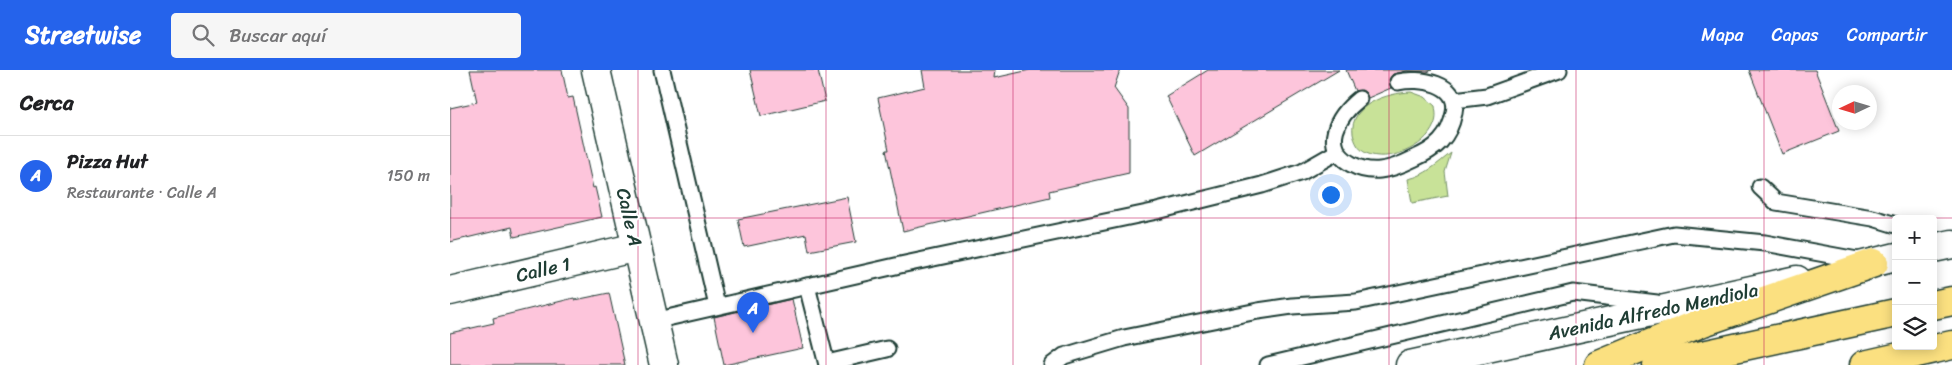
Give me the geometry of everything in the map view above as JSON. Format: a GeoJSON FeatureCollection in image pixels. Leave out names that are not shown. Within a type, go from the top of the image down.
{"type":"FeatureCollection","features":[{"type":"Feature","properties":{"kind":"highway"},"geometry":{"type":"LineString","coordinates":[[1599,365],[1703,322],[1885,260]]}},
{"type":"Feature","properties":{"kind":"highway"},"geometry":{"type":"LineString","coordinates":[[1937,304],[1952,301]]}},
{"type":"Feature","properties":{"kind":"highway"},"geometry":{"type":"LineString","coordinates":[[1657,365],[1892,314]]}},
{"type":"Feature","properties":{"kind":"highway"},"geometry":{"type":"LineString","coordinates":[[1864,365],[1952,345]]}},
{"type":"Feature","properties":{"kind":"street","name":"Calle A"},"geometry":{"type":"LineString","coordinates":[[596,70],[664,365]]}},
{"type":"Feature","properties":{"kind":"street"},"geometry":{"type":"LineString","coordinates":[[1937,247],[1952,244]]}},
{"type":"Feature","properties":{"kind":"street","name":"Calle 1"},"geometry":{"type":"LineString","coordinates":[[450,291],[637,246]]}},
{"type":"Feature","properties":{"kind":"street","name":"Avenida Alfredo Mendiola"},"geometry":{"type":"LineString","coordinates":[[1410,365],[1885,260]]}},
{"type":"Feature","properties":{"kind":"lane"},"geometry":{"type":"LineString","coordinates":[[662,70],[717,306]]}},
{"type":"Feature","properties":{"kind":"lane"},"geometry":{"type":"LineString","coordinates":[[1454,100],[1487,96],[1559,70]]}},
{"type":"Feature","properties":{"kind":"lane"},"geometry":{"type":"LineString","coordinates":[[1359,99],[1345,113],[1336,131],[1334,141],[1339,156],[1357,168],[1376,170],[1402,164],[1426,154],[1438,145],[1450,129],[1455,106],[1454,100],[1444,88],[1426,80],[1398,82]]}},
{"type":"Feature","properties":{"kind":"lane"},"geometry":{"type":"LineString","coordinates":[[654,321],[892,266],[1157,211],[1262,185],[1302,172],[1337,152]]}},
{"type":"Feature","properties":{"kind":"lane"},"geometry":{"type":"LineString","coordinates":[[1760,187],[1776,202],[1873,218],[1892,225]]}},
{"type":"Feature","properties":{"kind":"lane"},"geometry":{"type":"LineString","coordinates":[[1052,365],[1064,356],[1124,338],[1258,311],[1292,306],[1356,302],[1674,234],[1765,243],[1885,260]]}},
{"type":"Feature","properties":{"kind":"lane"},"geometry":{"type":"LineString","coordinates":[[1937,239],[1952,244]]}},
{"type":"Feature","properties":{"kind":"lane"},"geometry":{"type":"LineString","coordinates":[[807,286],[827,364],[887,349]]}},
{"type":"Feature","properties":{"kind":"lane"},"geometry":{"type":"LineString","coordinates":[[1268,365],[1573,293],[1678,306]]}},
{"type":"Feature","properties":{"kind":"green space"},"geometry":{"type":"Polygon","coordinates":[[[1411,92],[1425,97],[1435,106],[1436,120],[1423,140],[1414,147],[1395,155],[1375,156],[1361,149],[1353,134],[1353,124],[1357,115],[1372,102],[1381,98],[1411,92]]]}},
{"type":"Feature","properties":{"kind":"green space"},"geometry":{"type":"Polygon","coordinates":[[[1451,153],[1445,172],[1448,196],[1412,203],[1408,179],[1426,172],[1451,153]]]}},
{"type":"Feature","properties":{"kind":"building"},"geometry":{"type":"Polygon","coordinates":[[[470,70],[562,70],[568,98],[573,97],[593,188],[595,187],[602,217],[514,237],[512,227],[450,242],[450,108],[477,102],[470,70]]]}},
{"type":"Feature","properties":{"kind":"building"},"geometry":{"type":"Polygon","coordinates":[[[750,70],[818,70],[825,101],[761,116],[750,70]]]}},
{"type":"Feature","properties":{"kind":"building"},"geometry":{"type":"Polygon","coordinates":[[[922,70],[995,70],[994,78],[1030,70],[1120,70],[1114,88],[1129,109],[1129,173],[1049,191],[1050,197],[903,231],[886,150],[889,150],[878,98],[925,87],[922,70]]]}},
{"type":"Feature","properties":{"kind":"building"},"geometry":{"type":"Polygon","coordinates":[[[1208,70],[1339,70],[1195,156],[1166,96],[1208,70]]]}},
{"type":"Feature","properties":{"kind":"building"},"geometry":{"type":"Polygon","coordinates":[[[1346,70],[1432,70],[1427,72],[1407,71],[1393,74],[1389,79],[1391,88],[1368,98],[1362,90],[1355,91],[1346,70]]]}},
{"type":"Feature","properties":{"kind":"building"},"geometry":{"type":"Polygon","coordinates":[[[1749,70],[1815,70],[1832,113],[1832,130],[1839,131],[1782,154],[1749,70]]]}},
{"type":"Feature","properties":{"kind":"building"},"geometry":{"type":"Polygon","coordinates":[[[847,197],[856,242],[809,251],[806,234],[744,247],[738,219],[847,197]]]}},
{"type":"Feature","properties":{"kind":"building"},"geometry":{"type":"Polygon","coordinates":[[[609,293],[625,365],[450,365],[450,333],[494,323],[493,318],[574,298],[575,300],[609,293]]]}},
{"type":"Feature","properties":{"kind":"building"},"geometry":{"type":"Polygon","coordinates":[[[792,299],[803,348],[724,365],[714,317],[792,299]]]}},
{"type":"Feature","properties":{"kind":"place","name":"Pizza Hut"},"geometry":{"type":"Point","coordinates":[753,333]}}]}
